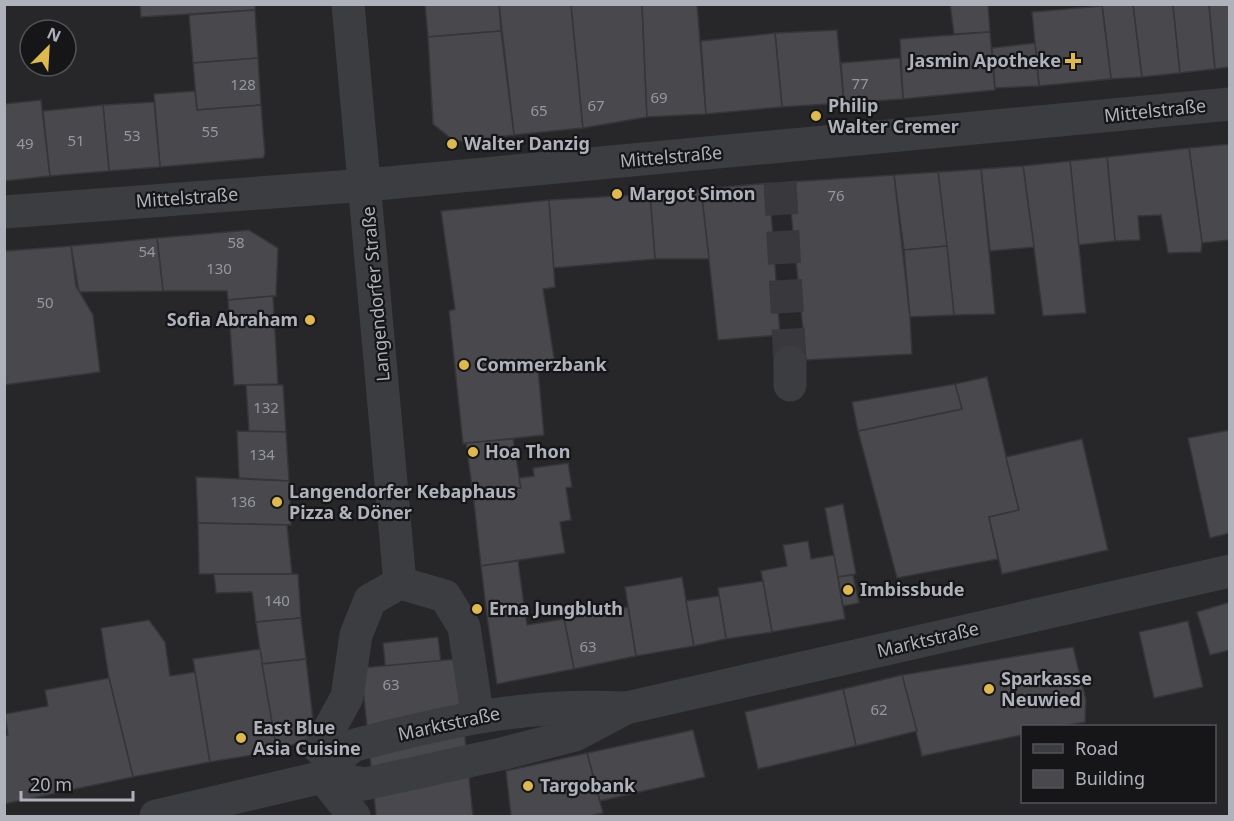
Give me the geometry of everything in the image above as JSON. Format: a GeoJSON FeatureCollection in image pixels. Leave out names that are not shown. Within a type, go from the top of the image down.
{"type":"FeatureCollection","features":[{"type":"Feature","properties":{"kind":"street","name":"Langendorfer Straße"},"geometry":{"type":"LineString","coordinates":[[348,4],[400,583]]}},
{"type":"Feature","properties":{"kind":"street","name":"Mittelstraße"},"geometry":{"type":"LineString","coordinates":[[4,212],[366,185],[1230,104]]}},
{"type":"Feature","properties":{"kind":"street","name":"Marktstraße"},"geometry":{"type":"LineString","coordinates":[[156,816],[321,763],[355,745],[421,728],[497,713],[573,706],[626,708],[1230,571]]}},
{"type":"Feature","properties":{"kind":"street"},"geometry":{"type":"LineString","coordinates":[[354,816],[321,763],[347,697],[356,635],[370,600],[400,583],[445,596],[464,627],[476,706]]}},
{"type":"Feature","properties":{"kind":"street","name":"Marktstraße"},"geometry":{"type":"LineString","coordinates":[[321,763],[365,784],[575,735],[626,708]]}},
{"type":"Feature","properties":{"kind":"shaded area"},"geometry":{"type":"Polygon","coordinates":[[[5,5],[1229,5],[1229,816],[5,816],[5,5]]]}},
{"type":"Feature","properties":{"kind":"building"},"geometry":{"type":"Polygon","coordinates":[[[140,4],[255,4],[255,10],[141,17],[140,4]]]}},
{"type":"Feature","properties":{"kind":"building"},"geometry":{"type":"Polygon","coordinates":[[[425,4],[499,4],[501,31],[428,37],[425,4]]]}},
{"type":"Feature","properties":{"kind":"building"},"geometry":{"type":"Polygon","coordinates":[[[499,4],[571,4],[583,128],[514,135],[499,4]]]}},
{"type":"Feature","properties":{"kind":"building"},"geometry":{"type":"Polygon","coordinates":[[[571,4],[642,4],[647,117],[583,128],[571,4]]]}},
{"type":"Feature","properties":{"kind":"building"},"geometry":{"type":"Polygon","coordinates":[[[642,4],[697,4],[706,114],[647,117],[642,4]]]}},
{"type":"Feature","properties":{"kind":"building"},"geometry":{"type":"Polygon","coordinates":[[[950,4],[988,4],[990,32],[954,34],[950,4]]]}},
{"type":"Feature","properties":{"kind":"building"},"geometry":{"type":"Polygon","coordinates":[[[1102,4],[1133,4],[1142,77],[1111,79],[1102,4]]]}},
{"type":"Feature","properties":{"kind":"building"},"geometry":{"type":"Polygon","coordinates":[[[1133,4],[1173,4],[1180,73],[1142,77],[1133,4]]]}},
{"type":"Feature","properties":{"kind":"building"},"geometry":{"type":"Polygon","coordinates":[[[1209,4],[1215,69],[1180,73],[1173,5],[1209,4]]]}},
{"type":"Feature","properties":{"kind":"building"},"geometry":{"type":"Polygon","coordinates":[[[1209,4],[1230,4],[1230,67],[1215,69],[1209,4]]]}},
{"type":"Feature","properties":{"kind":"building","name":"Jasmin Apotheke"},"geometry":{"type":"Polygon","coordinates":[[[1102,6],[1111,79],[1039,86],[1032,12],[1102,6]]]}},
{"type":"Feature","properties":{"kind":"building"},"geometry":{"type":"Polygon","coordinates":[[[255,10],[258,58],[193,63],[189,15],[255,10]]]}},
{"type":"Feature","properties":{"kind":"building"},"geometry":{"type":"Polygon","coordinates":[[[837,30],[844,103],[782,107],[775,33],[837,30]]]}},
{"type":"Feature","properties":{"kind":"building"},"geometry":{"type":"Polygon","coordinates":[[[501,31],[514,135],[466,142],[453,140],[433,124],[428,37],[501,31]]]}},
{"type":"Feature","properties":{"kind":"building"},"geometry":{"type":"Polygon","coordinates":[[[990,32],[995,90],[903,99],[900,39],[990,32]]]}},
{"type":"Feature","properties":{"kind":"building"},"geometry":{"type":"Polygon","coordinates":[[[775,33],[782,107],[706,114],[701,41],[775,33]]]}},
{"type":"Feature","properties":{"kind":"building"},"geometry":{"type":"Polygon","coordinates":[[[1035,43],[1039,86],[995,88],[992,48],[1035,43]]]}},
{"type":"Feature","properties":{"kind":"building"},"geometry":{"type":"Polygon","coordinates":[[[258,58],[261,105],[197,110],[193,63],[258,58]]]}},
{"type":"Feature","properties":{"kind":"building"},"geometry":{"type":"Polygon","coordinates":[[[900,58],[903,99],[844,103],[841,63],[900,58]]]}},
{"type":"Feature","properties":{"kind":"building"},"geometry":{"type":"Polygon","coordinates":[[[195,91],[197,110],[261,105],[265,154],[263,158],[160,167],[154,94],[195,91]]]}},
{"type":"Feature","properties":{"kind":"building"},"geometry":{"type":"Polygon","coordinates":[[[41,100],[50,176],[4,181],[4,104],[41,100]]]}},
{"type":"Feature","properties":{"kind":"building"},"geometry":{"type":"Polygon","coordinates":[[[154,102],[160,167],[109,171],[103,105],[154,102]]]}},
{"type":"Feature","properties":{"kind":"building"},"geometry":{"type":"Polygon","coordinates":[[[103,105],[109,171],[50,176],[43,111],[103,105]]]}},
{"type":"Feature","properties":{"kind":"building"},"geometry":{"type":"Polygon","coordinates":[[[1230,144],[1230,240],[1202,243],[1189,148],[1230,144]]]}},
{"type":"Feature","properties":{"kind":"building"},"geometry":{"type":"Polygon","coordinates":[[[1189,148],[1202,243],[1201,252],[1168,253],[1161,215],[1138,216],[1140,240],[1115,241],[1107,157],[1189,148]]]}},
{"type":"Feature","properties":{"kind":"building"},"geometry":{"type":"Polygon","coordinates":[[[1107,157],[1115,241],[1078,245],[1070,161],[1107,157]]]}},
{"type":"Feature","properties":{"kind":"building"},"geometry":{"type":"Polygon","coordinates":[[[1070,161],[1086,313],[1043,316],[1023,166],[1070,161]]]}},
{"type":"Feature","properties":{"kind":"building"},"geometry":{"type":"Polygon","coordinates":[[[1023,166],[1034,247],[990,251],[981,169],[1023,166]]]}},
{"type":"Feature","properties":{"kind":"building"},"geometry":{"type":"Polygon","coordinates":[[[981,169],[995,314],[954,315],[938,172],[981,169]]]}},
{"type":"Feature","properties":{"kind":"building"},"geometry":{"type":"Polygon","coordinates":[[[938,172],[947,246],[904,250],[894,175],[938,172]]]}},
{"type":"Feature","properties":{"kind":"building"},"geometry":{"type":"Polygon","coordinates":[[[894,175],[912,354],[806,360],[788,182],[894,175]]]}},
{"type":"Feature","properties":{"kind":"building"},"geometry":{"type":"Polygon","coordinates":[[[769,183],[780,335],[718,340],[701,189],[769,183]]]}},
{"type":"Feature","properties":{"kind":"building"},"geometry":{"type":"Polygon","coordinates":[[[701,189],[709,259],[655,259],[650,194],[701,189]]]}},
{"type":"Feature","properties":{"kind":"building"},"geometry":{"type":"Polygon","coordinates":[[[650,194],[655,259],[553,268],[549,200],[650,194]]]}},
{"type":"Feature","properties":{"kind":"building"},"geometry":{"type":"Polygon","coordinates":[[[549,200],[555,287],[543,289],[556,370],[538,369],[544,435],[463,444],[449,311],[455,309],[441,211],[549,200]]]}},
{"type":"Feature","properties":{"kind":"building"},"geometry":{"type":"Polygon","coordinates":[[[249,230],[278,248],[276,296],[228,300],[227,291],[163,291],[157,238],[249,230]]]}},
{"type":"Feature","properties":{"kind":"building"},"geometry":{"type":"Polygon","coordinates":[[[157,238],[163,291],[79,292],[71,246],[157,238]]]}},
{"type":"Feature","properties":{"kind":"building"},"geometry":{"type":"Polygon","coordinates":[[[71,246],[76,286],[93,315],[100,372],[4,385],[4,251],[71,246]]]}},
{"type":"Feature","properties":{"kind":"building"},"geometry":{"type":"Polygon","coordinates":[[[947,246],[954,315],[910,317],[904,250],[947,246]]]}},
{"type":"Feature","properties":{"kind":"building"},"geometry":{"type":"Polygon","coordinates":[[[273,296],[278,384],[234,385],[228,300],[273,296]]]}},
{"type":"Feature","properties":{"kind":"building"},"geometry":{"type":"Polygon","coordinates":[[[987,377],[1019,510],[989,517],[998,559],[897,578],[858,431],[962,409],[955,384],[987,377]]]}},
{"type":"Feature","properties":{"kind":"building"},"geometry":{"type":"Polygon","coordinates":[[[955,384],[962,409],[858,431],[852,402],[955,384]]]}},
{"type":"Feature","properties":{"kind":"building"},"geometry":{"type":"Polygon","coordinates":[[[246,385],[283,385],[286,432],[249,431],[246,385]]]}},
{"type":"Feature","properties":{"kind":"building"},"geometry":{"type":"Polygon","coordinates":[[[1230,430],[1230,533],[1210,538],[1188,438],[1230,430]]]}},
{"type":"Feature","properties":{"kind":"building"},"geometry":{"type":"Polygon","coordinates":[[[237,431],[286,432],[289,481],[239,478],[237,431]]]}},
{"type":"Feature","properties":{"kind":"building"},"geometry":{"type":"Polygon","coordinates":[[[513,439],[521,488],[473,494],[466,443],[513,439]]]}},
{"type":"Feature","properties":{"kind":"building"},"geometry":{"type":"Polygon","coordinates":[[[1082,439],[1108,550],[1002,574],[989,517],[1019,510],[1006,457],[1082,439]]]}},
{"type":"Feature","properties":{"kind":"building"},"geometry":{"type":"Polygon","coordinates":[[[568,463],[572,487],[566,488],[571,520],[560,522],[565,553],[481,566],[473,494],[521,488],[519,478],[534,476],[533,468],[568,463]]]}},
{"type":"Feature","properties":{"kind":"building"},"geometry":{"type":"Polygon","coordinates":[[[196,477],[289,481],[291,525],[198,523],[196,477]]]}},
{"type":"Feature","properties":{"kind":"building"},"geometry":{"type":"Polygon","coordinates":[[[843,504],[856,574],[838,577],[825,508],[843,504]]]}},
{"type":"Feature","properties":{"kind":"building"},"geometry":{"type":"Polygon","coordinates":[[[198,523],[287,525],[292,574],[199,574],[198,523]]]}},
{"type":"Feature","properties":{"kind":"building"},"geometry":{"type":"Polygon","coordinates":[[[808,541],[811,559],[834,555],[845,619],[772,632],[761,571],[787,566],[783,545],[808,541]]]}},
{"type":"Feature","properties":{"kind":"building"},"geometry":{"type":"Polygon","coordinates":[[[518,561],[525,612],[487,617],[481,566],[518,561]]]}},
{"type":"Feature","properties":{"kind":"building"},"geometry":{"type":"Polygon","coordinates":[[[214,574],[298,574],[301,618],[256,622],[252,592],[216,593],[214,574]]]}},
{"type":"Feature","properties":{"kind":"building","name":"Imbissbude"},"geometry":{"type":"Polygon","coordinates":[[[853,575],[859,603],[843,606],[838,577],[853,575]]]}},
{"type":"Feature","properties":{"kind":"building"},"geometry":{"type":"Polygon","coordinates":[[[682,577],[694,646],[636,656],[625,587],[682,577]]]}},
{"type":"Feature","properties":{"kind":"building"},"geometry":{"type":"Polygon","coordinates":[[[763,581],[772,632],[726,639],[718,588],[763,581]]]}},
{"type":"Feature","properties":{"kind":"building"},"geometry":{"type":"Polygon","coordinates":[[[719,596],[726,639],[694,646],[686,601],[719,596]]]}},
{"type":"Feature","properties":{"kind":"building"},"geometry":{"type":"Polygon","coordinates":[[[1230,602],[1230,650],[1210,655],[1197,612],[1230,602]]]}},
{"type":"Feature","properties":{"kind":"building"},"geometry":{"type":"Polygon","coordinates":[[[628,607],[636,656],[574,669],[564,619],[628,607]]]}},
{"type":"Feature","properties":{"kind":"building"},"geometry":{"type":"Polygon","coordinates":[[[525,612],[527,625],[564,619],[574,669],[497,684],[487,617],[525,612]]]}},
{"type":"Feature","properties":{"kind":"building"},"geometry":{"type":"Polygon","coordinates":[[[301,618],[306,659],[262,664],[256,622],[301,618]]]}},
{"type":"Feature","properties":{"kind":"building"},"geometry":{"type":"Polygon","coordinates":[[[149,620],[165,642],[170,676],[195,672],[210,762],[133,777],[109,678],[101,628],[149,620]]]}},
{"type":"Feature","properties":{"kind":"building"},"geometry":{"type":"Polygon","coordinates":[[[1188,621],[1203,687],[1154,698],[1139,632],[1188,621]]]}},
{"type":"Feature","properties":{"kind":"building"},"geometry":{"type":"Polygon","coordinates":[[[438,637],[444,688],[388,694],[383,643],[438,637]]]}},
{"type":"Feature","properties":{"kind":"building"},"geometry":{"type":"Polygon","coordinates":[[[1073,647],[1086,700],[1085,722],[1068,725],[1021,725],[1021,735],[922,756],[902,675],[1073,647]]]}},
{"type":"Feature","properties":{"kind":"building"},"geometry":{"type":"Polygon","coordinates":[[[260,649],[277,751],[210,762],[193,659],[260,649]]]}},
{"type":"Feature","properties":{"kind":"building"},"geometry":{"type":"Polygon","coordinates":[[[306,659],[315,736],[277,751],[262,664],[306,659]]]}},
{"type":"Feature","properties":{"kind":"building"},"geometry":{"type":"Polygon","coordinates":[[[457,659],[473,816],[376,816],[361,668],[457,659]]]}},
{"type":"Feature","properties":{"kind":"building"},"geometry":{"type":"Polygon","coordinates":[[[902,675],[917,731],[856,746],[843,689],[902,675]]]}},
{"type":"Feature","properties":{"kind":"building"},"geometry":{"type":"Polygon","coordinates":[[[109,678],[133,777],[4,804],[4,736],[8,735],[5,714],[48,706],[45,690],[109,678]]]}},
{"type":"Feature","properties":{"kind":"building"},"geometry":{"type":"Polygon","coordinates":[[[843,689],[856,746],[758,769],[745,712],[843,689]]]}},
{"type":"Feature","properties":{"kind":"building"},"geometry":{"type":"Polygon","coordinates":[[[693,730],[705,777],[600,801],[587,753],[693,730]]]}},
{"type":"Feature","properties":{"kind":"building"},"geometry":{"type":"Polygon","coordinates":[[[587,753],[603,813],[591,816],[511,816],[506,771],[587,753]]]}},
{"type":"Feature","properties":{"kind":"tunnel"},"geometry":{"type":"LineString","coordinates":[[780,182],[790,362]]}},
{"type":"Feature","properties":{"kind":"place","name":"Jasmin Apotheke"},"geometry":{"type":"Point","coordinates":[1073,61]}},
{"type":"Feature","properties":{"kind":"place","name":"Philip Walter Cremer"},"geometry":{"type":"Point","coordinates":[816,116]}},
{"type":"Feature","properties":{"kind":"place","name":"Walter Danzig"},"geometry":{"type":"Point","coordinates":[452,144]}},
{"type":"Feature","properties":{"kind":"place","name":"Margot Simon"},"geometry":{"type":"Point","coordinates":[617,194]}},
{"type":"Feature","properties":{"kind":"place","name":"Sofia Abraham"},"geometry":{"type":"Point","coordinates":[310,320]}},
{"type":"Feature","properties":{"kind":"place","name":"Commerzbank"},"geometry":{"type":"Point","coordinates":[464,365]}},
{"type":"Feature","properties":{"kind":"place","name":"Hoa Thon"},"geometry":{"type":"Point","coordinates":[473,452]}},
{"type":"Feature","properties":{"kind":"place","name":"Langendorfer Kebaphaus Pizza & Döner"},"geometry":{"type":"Point","coordinates":[277,502]}},
{"type":"Feature","properties":{"kind":"place","name":"Imbissbude"},"geometry":{"type":"Point","coordinates":[848,590]}},
{"type":"Feature","properties":{"kind":"place","name":"Erna Jungbluth"},"geometry":{"type":"Point","coordinates":[477,609]}},
{"type":"Feature","properties":{"kind":"place","name":"Sparkasse Neuwied"},"geometry":{"type":"Point","coordinates":[989,689]}},
{"type":"Feature","properties":{"kind":"place","name":"East Blue Asia Cuisine"},"geometry":{"type":"Point","coordinates":[241,738]}},
{"type":"Feature","properties":{"kind":"place","name":"Targobank"},"geometry":{"type":"Point","coordinates":[528,786]}}]}
